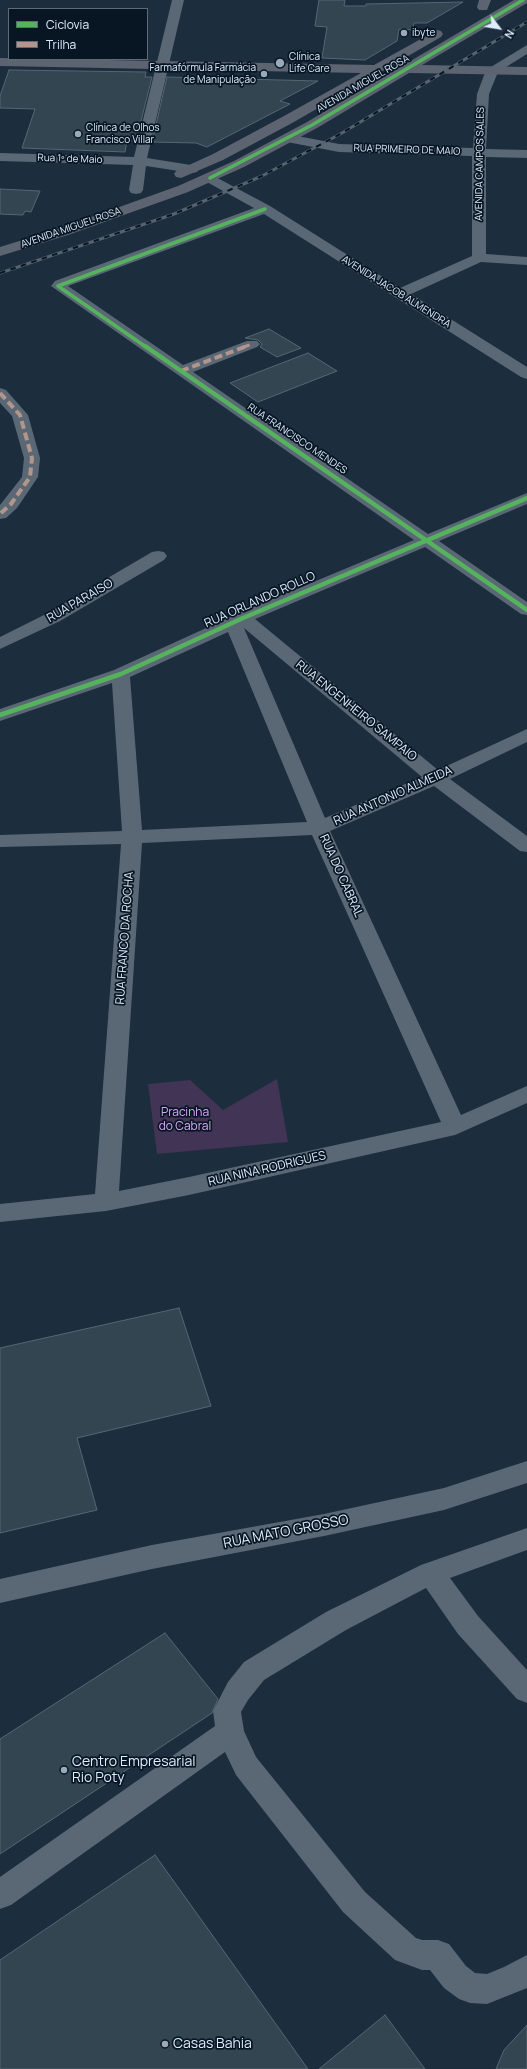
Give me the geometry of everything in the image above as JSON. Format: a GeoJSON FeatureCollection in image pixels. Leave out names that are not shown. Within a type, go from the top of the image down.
{"type":"FeatureCollection","features":[{"type":"Feature","properties":{"kind":"main road"},"geometry":{"type":"LineString","coordinates":[[470,14],[484,3],[494,0]]}},
{"type":"Feature","properties":{"kind":"main road","name":"AVENIDA MIGUEL ROSA"},"geometry":{"type":"LineString","coordinates":[[0,252],[63,232],[210,178],[287,138],[408,69],[522,0]]}},
{"type":"Feature","properties":{"kind":"main road","name":"AVENIDA MIGUEL ROSA"},"geometry":{"type":"LineString","coordinates":[[165,180],[192,169],[289,119],[450,26]]}},
{"type":"Feature","properties":{"kind":"main road"},"geometry":{"type":"LineString","coordinates":[[0,62],[527,71]]}},
{"type":"Feature","properties":{"kind":"main road"},"geometry":{"type":"LineString","coordinates":[[192,169],[210,178]]}},
{"type":"Feature","properties":{"kind":"main road","name":"AVENIDA MIGUEL ROSA"},"geometry":{"type":"LineString","coordinates":[[121,195],[150,185]]}},
{"type":"Feature","properties":{"kind":"street"},"geometry":{"type":"LineString","coordinates":[[136,190],[140,161],[178,0]]}},
{"type":"Feature","properties":{"kind":"street"},"geometry":{"type":"LineString","coordinates":[[487,70],[527,49]]}},
{"type":"Feature","properties":{"kind":"street","name":"AVENIDA CAMPOS SALES"},"geometry":{"type":"LineString","coordinates":[[479,258],[479,152],[483,94],[487,70]]}},
{"type":"Feature","properties":{"kind":"street","name":"RUA PRIMEIRO DE MAIO"},"geometry":{"type":"LineString","coordinates":[[287,138],[339,148],[527,154]]}},
{"type":"Feature","properties":{"kind":"street","name":"Rua 1º de Maio"},"geometry":{"type":"LineString","coordinates":[[0,157],[140,161]]}},
{"type":"Feature","properties":{"kind":"street"},"geometry":{"type":"LineString","coordinates":[[140,161],[192,169]]}},
{"type":"Feature","properties":{"kind":"street","name":"AVENIDA JACOB ALMENDRA"},"geometry":{"type":"LineString","coordinates":[[210,178],[265,209],[527,374]]}},
{"type":"Feature","properties":{"kind":"street","name":"RUA FRANCISCO MENDES"},"geometry":{"type":"LineString","coordinates":[[265,209],[58,286],[527,610]]}},
{"type":"Feature","properties":{"kind":"street"},"geometry":{"type":"LineString","coordinates":[[399,294],[479,258],[527,261]]}},
{"type":"Feature","properties":{"kind":"street"},"geometry":{"type":"LineString","coordinates":[[181,372],[252,344]]}},
{"type":"Feature","properties":{"kind":"street"},"geometry":{"type":"LineString","coordinates":[[0,393],[20,416],[32,458],[30,477],[11,504],[0,514]]}},
{"type":"Feature","properties":{"kind":"street","name":"RUA ORLANDO ROLLO"},"geometry":{"type":"LineString","coordinates":[[0,715],[121,674],[238,621],[527,498]]}},
{"type":"Feature","properties":{"kind":"street","name":"RUA PARAISO"},"geometry":{"type":"LineString","coordinates":[[0,644],[54,617],[158,556]]}},
{"type":"Feature","properties":{"kind":"street","name":"RUA ENGENHEIRO SAMPAIO"},"geometry":{"type":"LineString","coordinates":[[238,621],[436,778],[527,846]]}},
{"type":"Feature","properties":{"kind":"street","name":"RUA DO CABRAL"},"geometry":{"type":"LineString","coordinates":[[238,621],[319,828],[455,1127]]}},
{"type":"Feature","properties":{"kind":"street","name":"RUA FRANCO DA ROCHA"},"geometry":{"type":"LineString","coordinates":[[106,1202],[132,837],[121,674]]}},
{"type":"Feature","properties":{"kind":"street","name":"RUA ANTONIO ALMEIDA"},"geometry":{"type":"LineString","coordinates":[[0,841],[132,837],[319,828],[436,778],[527,735]]}},
{"type":"Feature","properties":{"kind":"street","name":"RUA NINA RODRIGUES"},"geometry":{"type":"LineString","coordinates":[[0,1213],[106,1202],[189,1186],[455,1127],[527,1094]]}},
{"type":"Feature","properties":{"kind":"street","name":"RUA MATO GROSSO"},"geometry":{"type":"LineString","coordinates":[[0,1591],[42,1583],[152,1557],[324,1525],[444,1499],[527,1472]]}},
{"type":"Feature","properties":{"kind":"street"},"geometry":{"type":"LineString","coordinates":[[527,1540],[431,1574],[336,1621],[254,1671],[238,1691],[228,1711],[230,1732],[246,1766],[354,1902],[406,1949],[422,1955],[438,1955],[455,1977],[470,1988],[487,1989],[514,1979],[527,1970]]}},
{"type":"Feature","properties":{"kind":"street"},"geometry":{"type":"LineString","coordinates":[[431,1574],[468,1625],[527,1690]]}},
{"type":"Feature","properties":{"kind":"street","name":"RUA MATO GROSSO"},"geometry":{"type":"LineString","coordinates":[[0,1606],[42,1583]]}},
{"type":"Feature","properties":{"kind":"street"},"geometry":{"type":"LineString","coordinates":[[0,1895],[230,1732]]}},
{"type":"Feature","properties":{"kind":"green space","name":"Pracinha do Cabral"},"geometry":{"type":"Polygon","coordinates":[[[277,1079],[288,1142],[157,1154],[148,1084],[190,1080],[223,1110],[277,1079]]]}},
{"type":"Feature","properties":{"kind":"building"},"geometry":{"type":"Polygon","coordinates":[[[319,0],[345,0],[344,6],[366,6],[366,4],[463,2],[427,23],[414,23],[413,30],[399,29],[397,41],[365,60],[322,58],[327,27],[315,26],[319,0]]]}},
{"type":"Feature","properties":{"kind":"building"},"geometry":{"type":"Polygon","coordinates":[[[9,70],[146,72],[145,77],[152,77],[136,141],[127,141],[125,152],[22,148],[35,109],[0,108],[0,96],[9,70]]]}},
{"type":"Feature","properties":{"kind":"building"},"geometry":{"type":"Polygon","coordinates":[[[167,77],[318,81],[280,101],[290,104],[207,147],[196,143],[152,142],[167,77]]]}},
{"type":"Feature","properties":{"kind":"building"},"geometry":{"type":"Polygon","coordinates":[[[0,189],[40,191],[31,212],[25,211],[23,215],[0,214],[0,189]]]}},
{"type":"Feature","properties":{"kind":"building"},"geometry":{"type":"Polygon","coordinates":[[[269,329],[301,348],[277,357],[260,347],[262,344],[258,340],[245,338],[269,329]]]}},
{"type":"Feature","properties":{"kind":"building"},"geometry":{"type":"Polygon","coordinates":[[[308,353],[337,371],[258,402],[230,383],[308,353]]]}},
{"type":"Feature","properties":{"kind":"building"},"geometry":{"type":"Polygon","coordinates":[[[179,1308],[211,1406],[77,1438],[97,1510],[0,1533],[0,1348],[179,1308]]]}},
{"type":"Feature","properties":{"kind":"building","name":"Centro Empresarial Rio Poty"},"geometry":{"type":"Polygon","coordinates":[[[165,1633],[218,1699],[212,1713],[0,1854],[0,1739],[165,1633]]]}},
{"type":"Feature","properties":{"kind":"building"},"geometry":{"type":"Polygon","coordinates":[[[155,1855],[308,2069],[0,2069],[0,1960],[155,1855]]]}},
{"type":"Feature","properties":{"kind":"building"},"geometry":{"type":"Polygon","coordinates":[[[385,2015],[425,2069],[319,2069],[385,2015]]]}},
{"type":"Feature","properties":{"kind":"building"},"geometry":{"type":"Polygon","coordinates":[[[527,2025],[527,2069],[496,2069],[504,2050],[527,2025]]]}},
{"type":"Feature","properties":{"kind":"railway"},"geometry":{"type":"LineString","coordinates":[[0,273],[174,214],[262,176],[342,133],[527,22]]}},
{"type":"Feature","properties":{"kind":"marked path"},"geometry":{"type":"LineString","coordinates":[[181,371],[252,344]]}},
{"type":"Feature","properties":{"kind":"marked path"},"geometry":{"type":"LineString","coordinates":[[0,393],[20,415],[32,458],[30,477],[11,504],[0,514]]}},
{"type":"Feature","properties":{"kind":"cycle path"},"geometry":{"type":"LineString","coordinates":[[210,178],[312,125],[523,0]]}},
{"type":"Feature","properties":{"kind":"cycle path"},"geometry":{"type":"LineString","coordinates":[[265,209],[58,286],[527,610]]}},
{"type":"Feature","properties":{"kind":"cycle path"},"geometry":{"type":"LineString","coordinates":[[0,715],[121,674],[243,618],[527,498]]}},
{"type":"Feature","properties":{"kind":"place","name":"ibyte"},"geometry":{"type":"Point","coordinates":[404,33]}},
{"type":"Feature","properties":{"kind":"place","name":"Clínica Life Care"},"geometry":{"type":"Point","coordinates":[280,63]}},
{"type":"Feature","properties":{"kind":"place","name":"Farmafórmula Farmácia de Manipulação"},"geometry":{"type":"Point","coordinates":[264,74]}},
{"type":"Feature","properties":{"kind":"place","name":"Clínica de Olhos Francisco Villar"},"geometry":{"type":"Point","coordinates":[78,134]}},
{"type":"Feature","properties":{"kind":"place","name":"Centro Empresarial Rio Poty"},"geometry":{"type":"Point","coordinates":[64,1770]}},
{"type":"Feature","properties":{"kind":"place","name":"Casas Bahia"},"geometry":{"type":"Point","coordinates":[165,2044]}}]}
